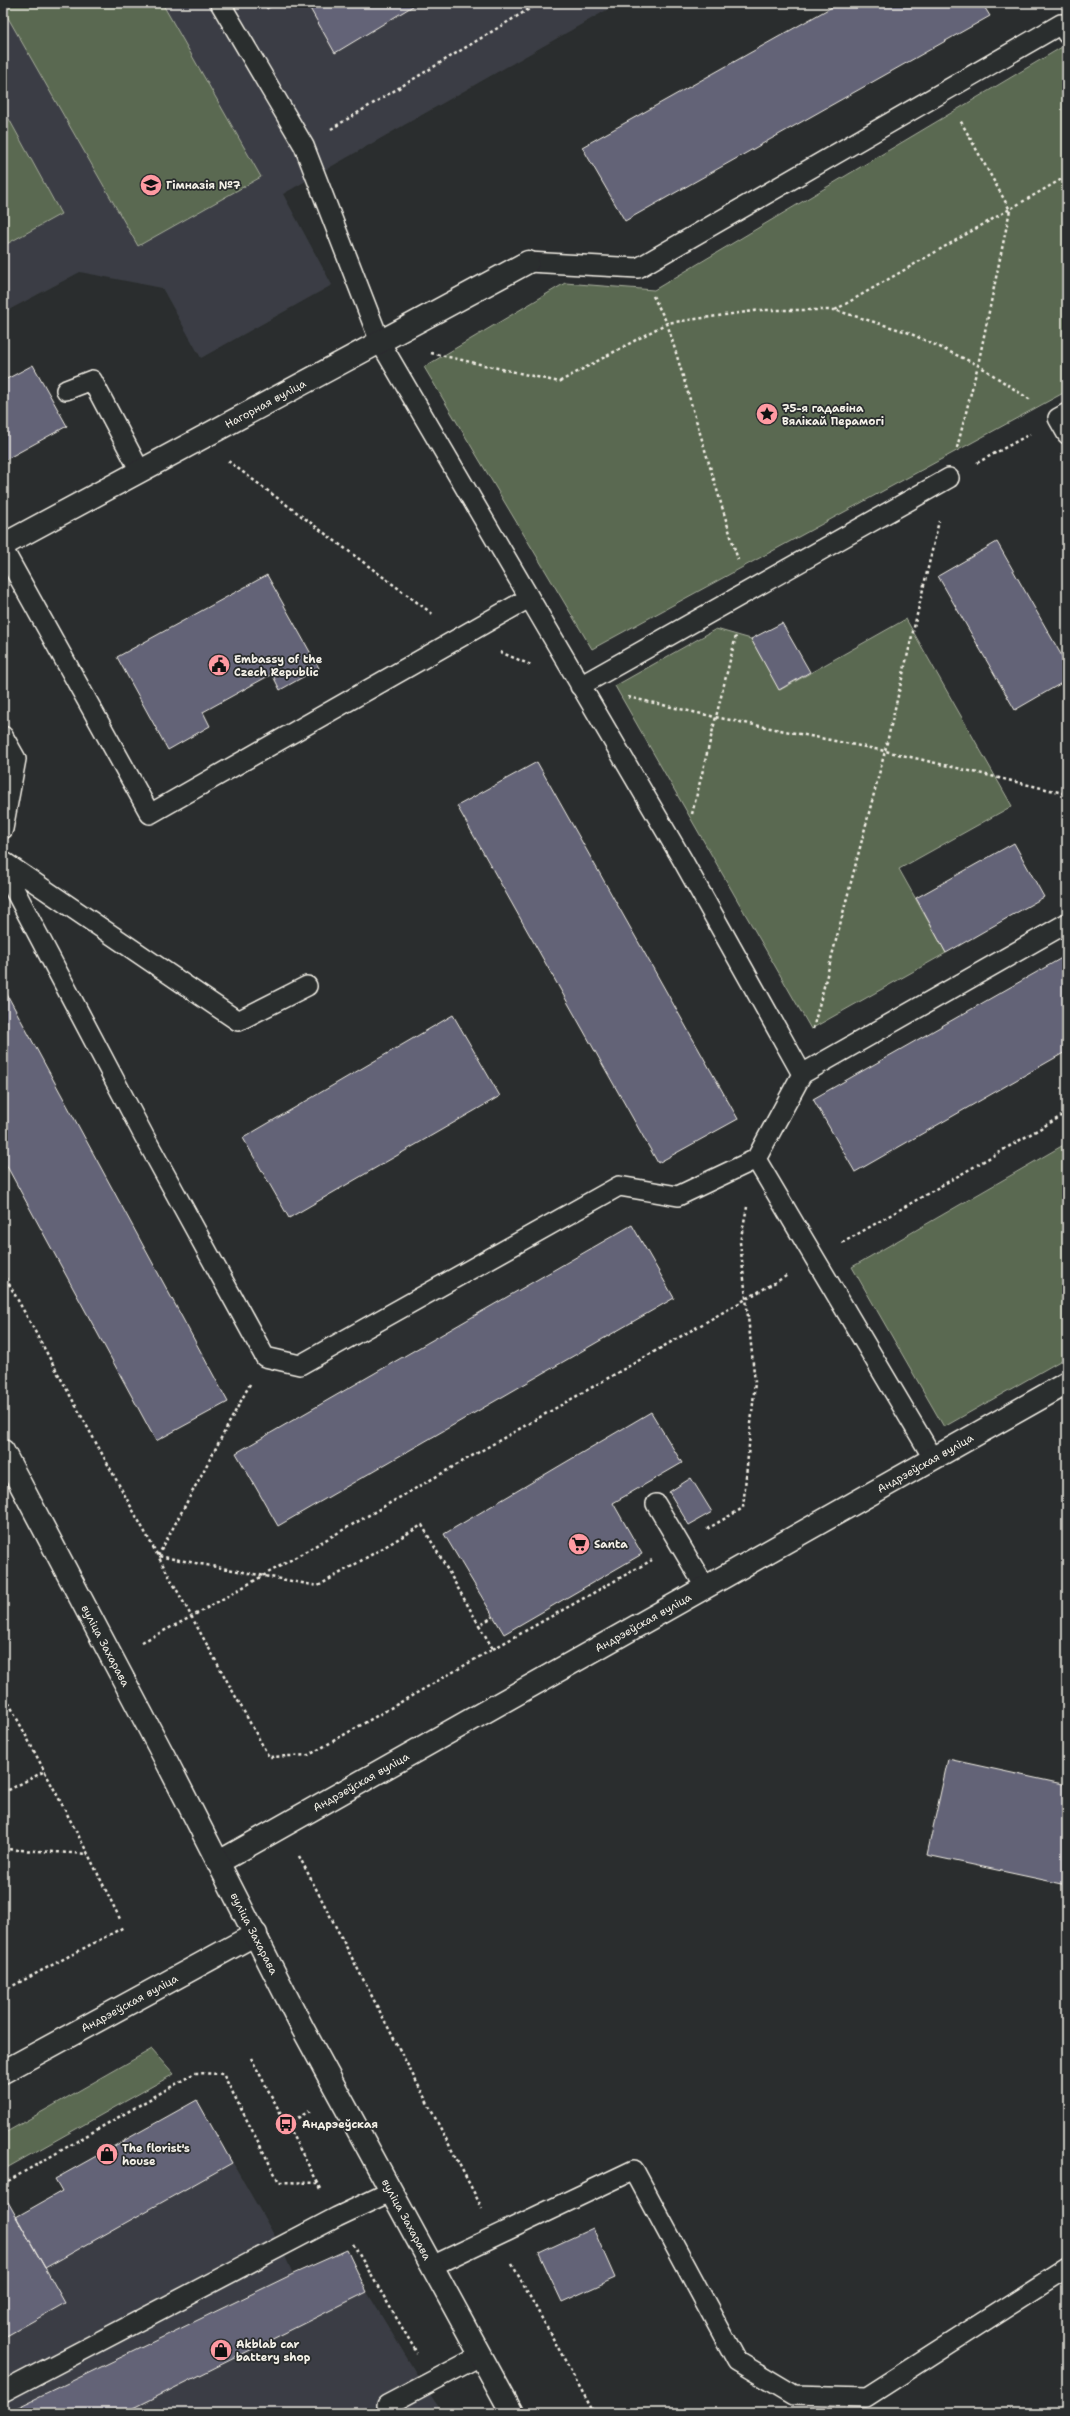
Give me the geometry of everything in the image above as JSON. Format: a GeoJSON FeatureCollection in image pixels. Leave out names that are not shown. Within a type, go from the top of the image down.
{"type":"FeatureCollection","features":[{"type":"Feature","properties":{"kind":"street","name":"Нагорная вуліца"},"geometry":{"type":"LineString","coordinates":[[3,545],[528,262]]}},
{"type":"Feature","properties":{"kind":"street","name":"Андрэеўская вуліца"},"geometry":{"type":"LineString","coordinates":[[219,1862],[1067,1383]]}},
{"type":"Feature","properties":{"kind":"street","name":"вуліца Захарава"},"geometry":{"type":"LineString","coordinates":[[3,1451],[219,1862],[303,2029],[512,2413]]}},
{"type":"Feature","properties":{"kind":"street","name":"Андрэеўская вуліца"},"geometry":{"type":"LineString","coordinates":[[3,2072],[256,1934]]}},
{"type":"Feature","properties":{"kind":"lane"},"geometry":{"type":"LineString","coordinates":[[220,3],[304,146],[380,342],[682,859],[802,1074]]}},
{"type":"Feature","properties":{"kind":"lane"},"geometry":{"type":"LineString","coordinates":[[528,262],[638,268],[945,93],[1061,24],[1067,34]]}},
{"type":"Feature","properties":{"kind":"lane"},"geometry":{"type":"LineString","coordinates":[[66,390],[92,380],[140,471]]}},
{"type":"Feature","properties":{"kind":"lane"},"geometry":{"type":"LineString","coordinates":[[580,686],[747,590],[949,478]]}},
{"type":"Feature","properties":{"kind":"lane"},"geometry":{"type":"LineString","coordinates":[[3,548],[150,814],[463,637],[529,598]]}},
{"type":"Feature","properties":{"kind":"lane"},"geometry":{"type":"LineString","coordinates":[[3,736],[16,759],[3,829]]}},
{"type":"Feature","properties":{"kind":"lane"},"geometry":{"type":"LineString","coordinates":[[3,861],[238,1021],[307,986]]}},
{"type":"Feature","properties":{"kind":"lane"},"geometry":{"type":"LineString","coordinates":[[3,868],[144,1136],[264,1358],[300,1365],[619,1186],[678,1196],[756,1159],[802,1074],[1067,923]]}},
{"type":"Feature","properties":{"kind":"lane"},"geometry":{"type":"LineString","coordinates":[[756,1159],[933,1458]]}},
{"type":"Feature","properties":{"kind":"lane"},"geometry":{"type":"LineString","coordinates":[[656,1504],[705,1587]]}},
{"type":"Feature","properties":{"kind":"lane"},"geometry":{"type":"LineString","coordinates":[[432,2266],[634,2170],[737,2361],[794,2395],[866,2397],[1067,2268]]}},
{"type":"Feature","properties":{"kind":"lane"},"geometry":{"type":"LineString","coordinates":[[3,2392],[337,2217],[392,2191]]}},
{"type":"Feature","properties":{"kind":"lane"},"geometry":{"type":"LineString","coordinates":[[387,2405],[480,2356]]}},
{"type":"Feature","properties":{"kind":"path"},"geometry":{"type":"LineString","coordinates":[[304,146],[539,3]]}},
{"type":"Feature","properties":{"kind":"path"},"geometry":{"type":"LineString","coordinates":[[802,1074],[885,751],[949,478],[978,365],[1010,210],[945,93]]}},
{"type":"Feature","properties":{"kind":"path"},"geometry":{"type":"LineString","coordinates":[[835,310],[1067,176]]}},
{"type":"Feature","properties":{"kind":"path"},"geometry":{"type":"LineString","coordinates":[[638,268],[667,323],[747,590],[682,859]]}},
{"type":"Feature","properties":{"kind":"path"},"geometry":{"type":"LineString","coordinates":[[380,342],[558,382],[667,323],[761,310],[835,310],[907,332],[978,365],[1064,422]]}},
{"type":"Feature","properties":{"kind":"path"},"geometry":{"type":"LineString","coordinates":[[949,478],[1064,422]]}},
{"type":"Feature","properties":{"kind":"path"},"geometry":{"type":"LineString","coordinates":[[198,439],[463,637],[580,686],[716,717],[885,751],[1067,794]]}},
{"type":"Feature","properties":{"kind":"path"},"geometry":{"type":"LineString","coordinates":[[112,1658],[263,1576],[1067,1113]]}},
{"type":"Feature","properties":{"kind":"path"},"geometry":{"type":"LineString","coordinates":[[3,1273],[190,1617],[269,1757],[309,1755],[743,1508],[755,1382],[740,1242],[756,1159]]}},
{"type":"Feature","properties":{"kind":"path"},"geometry":{"type":"LineString","coordinates":[[158,1556],[264,1358]]}},
{"type":"Feature","properties":{"kind":"path"},"geometry":{"type":"LineString","coordinates":[[158,1556],[318,1586],[422,1525],[493,1649]]}},
{"type":"Feature","properties":{"kind":"path"},"geometry":{"type":"LineString","coordinates":[[479,1625],[494,1617]]}},
{"type":"Feature","properties":{"kind":"path"},"geometry":{"type":"LineString","coordinates":[[3,1692],[88,1854],[120,1919]]}},
{"type":"Feature","properties":{"kind":"path"},"geometry":{"type":"LineString","coordinates":[[3,1793],[45,1771]]}},
{"type":"Feature","properties":{"kind":"path"},"geometry":{"type":"LineString","coordinates":[[3,1849],[88,1854]]}},
{"type":"Feature","properties":{"kind":"path"},"geometry":{"type":"LineString","coordinates":[[299,1855],[496,2235],[594,2413]]}},
{"type":"Feature","properties":{"kind":"path"},"geometry":{"type":"LineString","coordinates":[[3,1991],[124,1927]]}},
{"type":"Feature","properties":{"kind":"path"},"geometry":{"type":"LineString","coordinates":[[251,2058],[337,2217],[432,2380]]}},
{"type":"Feature","properties":{"kind":"path"},"geometry":{"type":"LineString","coordinates":[[3,2184],[195,2074],[223,2074],[279,2182],[318,2183]]}},
{"type":"Feature","properties":{"kind":"shaded area","name":"Гімназія №7"},"geometry":{"type":"Polygon","coordinates":[[[3,3],[619,3],[283,194],[332,285],[201,358],[162,288],[80,272],[3,313],[3,3]]]}},
{"type":"Feature","properties":{"kind":"shaded area"},"geometry":{"type":"Polygon","coordinates":[[[197,2100],[281,2247],[293,2274],[347,2250],[367,2292],[424,2386],[443,2413],[3,2413],[3,2204],[8,2202],[16,2217],[62,2191],[55,2179],[197,2100]]]}},
{"type":"Feature","properties":{"kind":"green space"},"geometry":{"type":"Polygon","coordinates":[[[3,3],[162,3],[261,177],[138,246],[3,9],[3,3]]]}},
{"type":"Feature","properties":{"kind":"green space"},"geometry":{"type":"Polygon","coordinates":[[[1062,47],[1067,56],[1067,391],[592,649],[424,367],[565,283],[654,290],[1062,47]]]}},
{"type":"Feature","properties":{"kind":"green space"},"geometry":{"type":"Polygon","coordinates":[[[3,108],[61,214],[3,246],[3,108]]]}},
{"type":"Feature","properties":{"kind":"green space"},"geometry":{"type":"Polygon","coordinates":[[[906,619],[1012,806],[899,869],[946,953],[811,1029],[615,686],[716,629],[751,639],[780,690],[906,619]]]}},
{"type":"Feature","properties":{"kind":"green space"},"geometry":{"type":"Polygon","coordinates":[[[1067,1143],[1067,1357],[944,1427],[852,1267],[1067,1143]]]}},
{"type":"Feature","properties":{"kind":"green space"},"geometry":{"type":"Polygon","coordinates":[[[152,2049],[174,2074],[3,2170],[3,2134],[152,2049]]]}},
{"type":"Feature","properties":{"kind":"building"},"geometry":{"type":"Polygon","coordinates":[[[264,3],[277,3],[267,9],[264,3]]]}},
{"type":"Feature","properties":{"kind":"building"},"geometry":{"type":"Polygon","coordinates":[[[307,3],[418,3],[335,53],[307,3]]]}},
{"type":"Feature","properties":{"kind":"building"},"geometry":{"type":"Polygon","coordinates":[[[839,3],[982,3],[990,16],[625,221],[582,147],[839,3]]]}},
{"type":"Feature","properties":{"kind":"building"},"geometry":{"type":"Polygon","coordinates":[[[33,365],[67,426],[3,461],[3,381],[33,365]]]}},
{"type":"Feature","properties":{"kind":"building"},"geometry":{"type":"Polygon","coordinates":[[[997,542],[1067,665],[1067,680],[1015,710],[938,576],[997,542]]]}},
{"type":"Feature","properties":{"kind":"building","name":"Embassy of the Czech Republic"},"geometry":{"type":"Polygon","coordinates":[[[267,575],[319,668],[280,690],[272,674],[203,712],[210,726],[168,750],[117,657],[267,575]]]}},
{"type":"Feature","properties":{"kind":"building"},"geometry":{"type":"Polygon","coordinates":[[[782,623],[810,672],[779,690],[751,639],[782,623]]]}},
{"type":"Feature","properties":{"kind":"building"},"geometry":{"type":"Polygon","coordinates":[[[537,762],[738,1119],[658,1163],[457,806],[537,762]]]}},
{"type":"Feature","properties":{"kind":"building"},"geometry":{"type":"Polygon","coordinates":[[[1014,843],[1044,897],[946,953],[916,898],[1014,843]]]}},
{"type":"Feature","properties":{"kind":"building"},"geometry":{"type":"Polygon","coordinates":[[[1067,955],[1067,1051],[855,1172],[813,1099],[1067,955]]]}},
{"type":"Feature","properties":{"kind":"building"},"geometry":{"type":"Polygon","coordinates":[[[3,987],[228,1402],[156,1441],[3,1159],[3,987]]]}},
{"type":"Feature","properties":{"kind":"building"},"geometry":{"type":"Polygon","coordinates":[[[453,1015],[500,1096],[289,1218],[243,1138],[453,1015]]]}},
{"type":"Feature","properties":{"kind":"building"},"geometry":{"type":"Polygon","coordinates":[[[632,1225],[674,1298],[278,1526],[236,1453],[632,1225]]]}},
{"type":"Feature","properties":{"kind":"building"},"geometry":{"type":"Polygon","coordinates":[[[651,1412],[682,1463],[613,1503],[642,1554],[504,1634],[444,1534],[651,1412]]]}},
{"type":"Feature","properties":{"kind":"building"},"geometry":{"type":"Polygon","coordinates":[[[691,1478],[712,1512],[689,1525],[669,1492],[691,1478]]]}},
{"type":"Feature","properties":{"kind":"building"},"geometry":{"type":"Polygon","coordinates":[[[948,1759],[1067,1785],[1067,1885],[927,1855],[948,1759]]]}},
{"type":"Feature","properties":{"kind":"building"},"geometry":{"type":"Polygon","coordinates":[[[197,2100],[232,2163],[45,2268],[16,2217],[62,2191],[55,2179],[197,2100]]]}},
{"type":"Feature","properties":{"kind":"building"},"geometry":{"type":"Polygon","coordinates":[[[8,2202],[65,2303],[3,2338],[3,2204],[8,2202]]]}},
{"type":"Feature","properties":{"kind":"building"},"geometry":{"type":"Polygon","coordinates":[[[593,2228],[615,2278],[562,2302],[539,2253],[593,2228]]]}},
{"type":"Feature","properties":{"kind":"building"},"geometry":{"type":"Polygon","coordinates":[[[347,2250],[367,2292],[130,2410],[132,2413],[6,2413],[293,2274],[347,2250]]]}},
{"type":"Feature","properties":{"kind":"place","name":"Гімназія №7"},"geometry":{"type":"Point","coordinates":[151,185]}},
{"type":"Feature","properties":{"kind":"place","name":"75-я гадавіна Вялікай Перамогі"},"geometry":{"type":"Point","coordinates":[767,414]}},
{"type":"Feature","properties":{"kind":"place","name":"Embassy of the Czech Republic"},"geometry":{"type":"Point","coordinates":[219,665]}},
{"type":"Feature","properties":{"kind":"place","name":"Santa"},"geometry":{"type":"Point","coordinates":[579,1544]}},
{"type":"Feature","properties":{"kind":"place","name":"Андрэеўская"},"geometry":{"type":"Point","coordinates":[286,2124]}},
{"type":"Feature","properties":{"kind":"place","name":"The florist's house"},"geometry":{"type":"Point","coordinates":[107,2154]}},
{"type":"Feature","properties":{"kind":"place","name":"Akblab car battery shop"},"geometry":{"type":"Point","coordinates":[221,2350]}}]}
